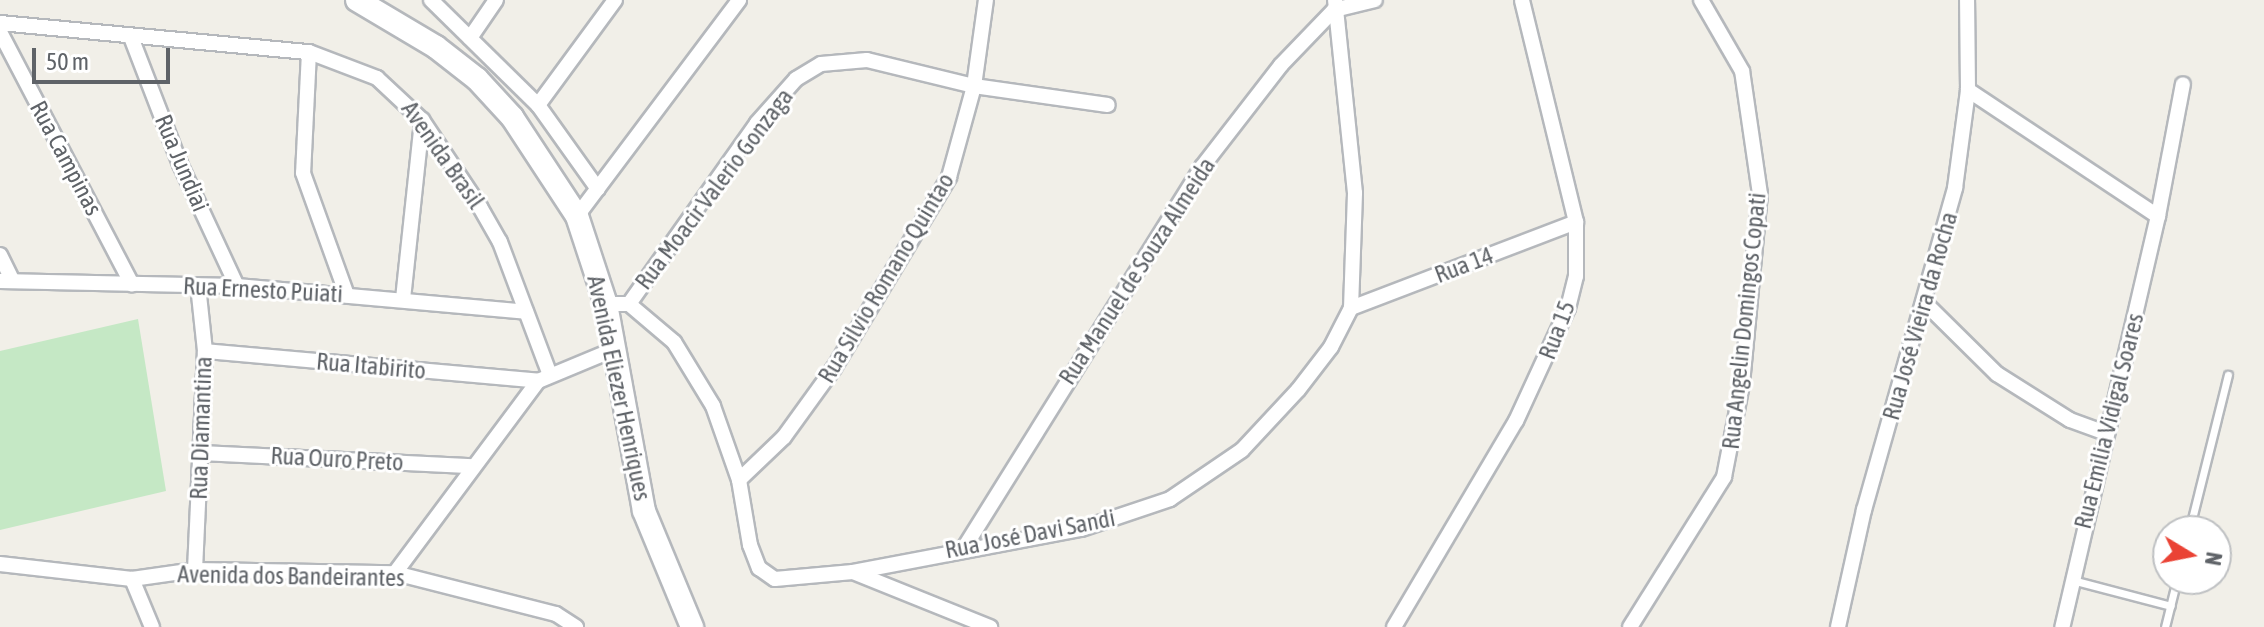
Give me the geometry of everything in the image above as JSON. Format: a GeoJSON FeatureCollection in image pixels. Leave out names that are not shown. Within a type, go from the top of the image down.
{"type":"FeatureCollection","features":[{"type":"Feature","properties":{"kind":"street","name":"Avenida Eliezer Henriques"},"geometry":{"type":"LineString","coordinates":[[357,0],[436,47],[477,79],[512,117],[577,216],[606,304],[644,511],[692,627]]}},
{"type":"Feature","properties":{"kind":"street"},"geometry":{"type":"LineString","coordinates":[[470,38],[496,0]]}},
{"type":"Feature","properties":{"kind":"street"},"geometry":{"type":"LineString","coordinates":[[538,105],[615,0]]}},
{"type":"Feature","properties":{"kind":"street"},"geometry":{"type":"LineString","coordinates":[[577,216],[739,0]]}},
{"type":"Feature","properties":{"kind":"street","name":"Rua Silvio Romano Quintao"},"geometry":{"type":"LineString","coordinates":[[739,480],[784,437],[834,368],[908,251],[958,155],[974,86],[986,0]]}},
{"type":"Feature","properties":{"kind":"street"},"geometry":{"type":"LineString","coordinates":[[1334,5],[1375,0]]}},
{"type":"Feature","properties":{"kind":"street","name":"Rua 15"},"geometry":{"type":"LineString","coordinates":[[1394,627],[1516,421],[1547,357],[1576,276],[1576,222],[1522,0]]}},
{"type":"Feature","properties":{"kind":"street","name":"Rua Angelin Domingos Copati"},"geometry":{"type":"LineString","coordinates":[[1630,627],[1724,477],[1742,384],[1760,194],[1742,71],[1701,0]]}},
{"type":"Feature","properties":{"kind":"street","name":"Rua José Vieira da Rocha"},"geometry":{"type":"LineString","coordinates":[[1838,627],[1864,510],[1925,303],[1955,188],[1968,90],[1967,0]]}},
{"type":"Feature","properties":{"kind":"street"},"geometry":{"type":"LineString","coordinates":[[434,4],[538,105],[598,189]]}},
{"type":"Feature","properties":{"kind":"street","name":"Rua José Davi Sandi"},"geometry":{"type":"LineString","coordinates":[[739,480],[759,568],[775,579],[853,572],[1118,518],[1200,482],[1242,450],[1298,390],[1331,347],[1351,308],[1355,193],[1334,5]]}},
{"type":"Feature","properties":{"kind":"street","name":"Rua Manuel de Souza Almeida"},"geometry":{"type":"LineString","coordinates":[[964,548],[1202,167],[1281,65],[1334,5]]}},
{"type":"Feature","properties":{"kind":"street","name":"Avenida Brasil"},"geometry":{"type":"LineString","coordinates":[[0,23],[309,52],[377,78],[422,120],[500,242],[526,312],[544,378]]}},
{"type":"Feature","properties":{"kind":"street","name":"Rua Campinas"},"geometry":{"type":"LineString","coordinates":[[0,32],[132,285]]}},
{"type":"Feature","properties":{"kind":"street","name":"Rua Jundiai"},"geometry":{"type":"LineString","coordinates":[[131,37],[180,164],[237,286]]}},
{"type":"Feature","properties":{"kind":"street"},"geometry":{"type":"LineString","coordinates":[[309,52],[303,173],[347,295]]}},
{"type":"Feature","properties":{"kind":"street","name":"Rua Moacir Valerio Gonzaga"},"geometry":{"type":"LineString","coordinates":[[606,304],[629,304],[757,123],[796,79],[821,64],[867,60],[974,86]]}},
{"type":"Feature","properties":{"kind":"street","name":"Rua Emilia Vidigal Soares"},"geometry":{"type":"LineString","coordinates":[[2062,627],[2158,216],[2183,84]]}},
{"type":"Feature","properties":{"kind":"street"},"geometry":{"type":"LineString","coordinates":[[974,86],[1108,105]]}},
{"type":"Feature","properties":{"kind":"street"},"geometry":{"type":"LineString","coordinates":[[1968,90],[2158,216]]}},
{"type":"Feature","properties":{"kind":"street"},"geometry":{"type":"LineString","coordinates":[[403,299],[422,120]]}},
{"type":"Feature","properties":{"kind":"street","name":"Rua 14"},"geometry":{"type":"LineString","coordinates":[[1351,308],[1576,222]]}},
{"type":"Feature","properties":{"kind":"street"},"geometry":{"type":"LineString","coordinates":[[0,255],[6,281]]}},
{"type":"Feature","properties":{"kind":"street","name":"Rua Ernesto Puiati"},"geometry":{"type":"LineString","coordinates":[[6,281],[237,286],[526,312]]}},
{"type":"Feature","properties":{"kind":"street","name":"Rua Diamantina"},"geometry":{"type":"LineString","coordinates":[[195,570],[203,453],[205,351],[198,285]]}},
{"type":"Feature","properties":{"kind":"street"},"geometry":{"type":"LineString","coordinates":[[1925,303],[1997,374],[2037,402],[2106,433]]}},
{"type":"Feature","properties":{"kind":"street"},"geometry":{"type":"LineString","coordinates":[[629,304],[662,329],[691,366],[713,406],[739,480]]}},
{"type":"Feature","properties":{"kind":"street"},"geometry":{"type":"LineString","coordinates":[[395,573],[471,466],[544,378],[615,349]]}},
{"type":"Feature","properties":{"kind":"street","name":"Rua Itabirito"},"geometry":{"type":"LineString","coordinates":[[205,351],[544,378]]}},
{"type":"Feature","properties":{"kind":"street","name":"Rua Ouro Preto"},"geometry":{"type":"LineString","coordinates":[[203,453],[471,466]]}},
{"type":"Feature","properties":{"kind":"street","name":"Avenida dos Bandeirantes"},"geometry":{"type":"LineString","coordinates":[[0,564],[132,579],[195,570],[395,573],[556,614],[576,627]]}},
{"type":"Feature","properties":{"kind":"street"},"geometry":{"type":"LineString","coordinates":[[853,572],[990,627]]}},
{"type":"Feature","properties":{"kind":"street"},"geometry":{"type":"LineString","coordinates":[[132,579],[152,627]]}},
{"type":"Feature","properties":{"kind":"lane"},"geometry":{"type":"LineString","coordinates":[[2193,515],[2228,375]]}},
{"type":"Feature","properties":{"kind":"lane"},"geometry":{"type":"LineString","coordinates":[[2071,580],[2171,606]]}},
{"type":"Feature","properties":{"kind":"lane"},"geometry":{"type":"LineString","coordinates":[[2165,627],[2173,595]]}},
{"type":"Feature","properties":{"kind":"green space"},"geometry":{"type":"Polygon","coordinates":[[[138,319],[166,491],[0,530],[0,351],[138,319]]]}}]}
